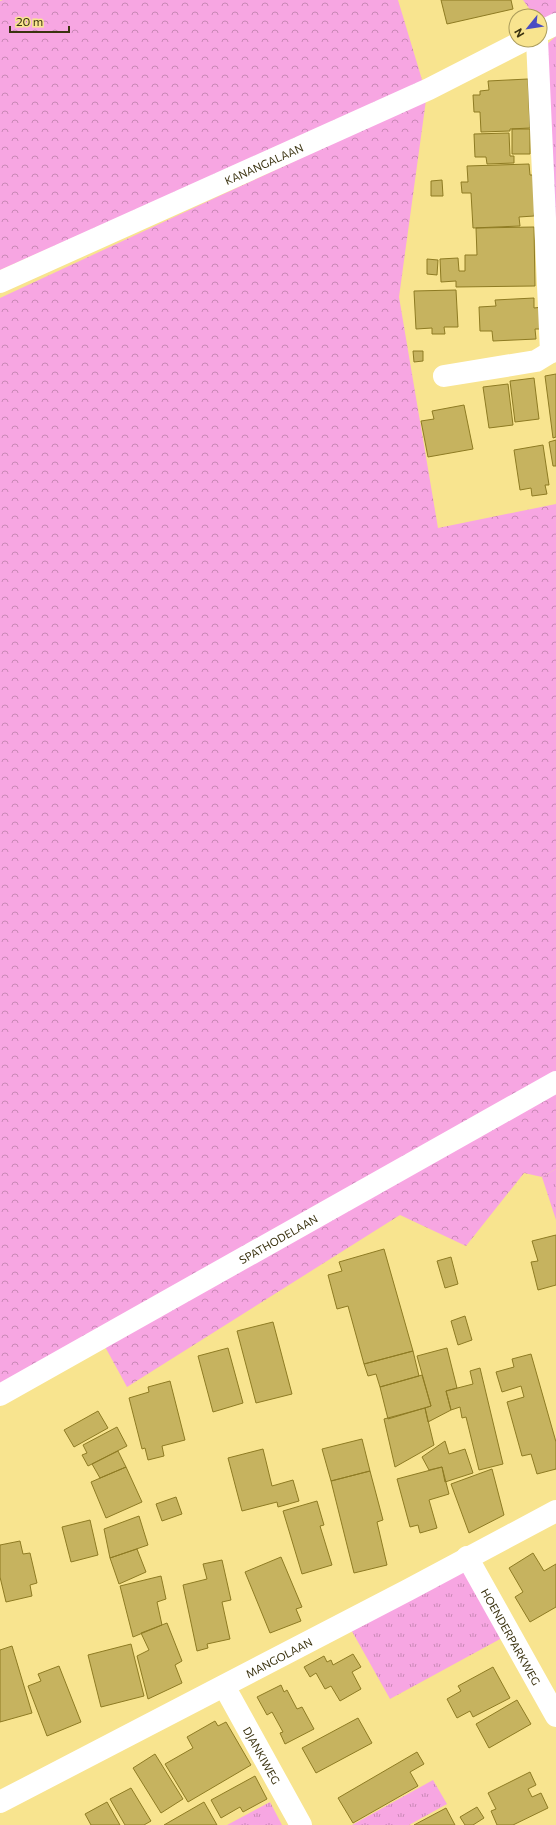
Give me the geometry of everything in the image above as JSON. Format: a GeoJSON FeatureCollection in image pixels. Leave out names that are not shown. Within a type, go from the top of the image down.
{"type":"FeatureCollection","features":[{"type":"Feature","properties":{"kind":"street","name":"KANANGALAAN"},"geometry":{"type":"LineString","coordinates":[[0,282],[429,89],[509,48]]}},
{"type":"Feature","properties":{"kind":"street"},"geometry":{"type":"LineString","coordinates":[[444,376],[536,361],[553,352],[537,48]]}},
{"type":"Feature","properties":{"kind":"street","name":"SPATHODELAAN"},"geometry":{"type":"LineString","coordinates":[[0,1395],[556,1082]]}},
{"type":"Feature","properties":{"kind":"street","name":"MANGOLAAN"},"geometry":{"type":"LineString","coordinates":[[0,1802],[408,1590],[556,1510]]}},
{"type":"Feature","properties":{"kind":"street","name":"HOENDERPARKWEG"},"geometry":{"type":"LineString","coordinates":[[467,1557],[556,1716]]}},
{"type":"Feature","properties":{"kind":"street","name":"DJANKIWEG"},"geometry":{"type":"LineString","coordinates":[[224,1686],[301,1825]]}},
{"type":"Feature","properties":{"kind":"green space"},"geometry":{"type":"Polygon","coordinates":[[[398,0],[423,83],[0,270],[0,1],[398,0]]]}},
{"type":"Feature","properties":{"kind":"green space"},"geometry":{"type":"Polygon","coordinates":[[[523,0],[556,0],[556,15],[548,19],[548,8],[529,8],[523,0]]]}},
{"type":"Feature","properties":{"kind":"green space"},"geometry":{"type":"Polygon","coordinates":[[[556,36],[556,245],[544,48],[548,48],[548,43],[556,36]]]}},
{"type":"Feature","properties":{"kind":"green space"},"geometry":{"type":"Polygon","coordinates":[[[426,100],[399,297],[438,528],[556,504],[556,1075],[0,1387],[0,298],[426,100]]]}},
{"type":"Feature","properties":{"kind":"green space"},"geometry":{"type":"Polygon","coordinates":[[[556,1089],[556,1169],[542,1177],[524,1173],[466,1246],[400,1215],[127,1387],[103,1343],[556,1089]]]}},
{"type":"Feature","properties":{"kind":"green space"},"geometry":{"type":"Polygon","coordinates":[[[556,1169],[556,1220],[542,1177],[556,1169]]]}},
{"type":"Feature","properties":{"kind":"green space"},"geometry":{"type":"Polygon","coordinates":[[[462,1569],[502,1638],[390,1699],[349,1626],[462,1569]]]}},
{"type":"Feature","properties":{"kind":"green space"},"geometry":{"type":"Polygon","coordinates":[[[433,1780],[447,1804],[409,1825],[352,1825],[433,1780]]]}},
{"type":"Feature","properties":{"kind":"green space"},"geometry":{"type":"Polygon","coordinates":[[[270,1802],[282,1825],[227,1825],[270,1802]]]}},
{"type":"Feature","properties":{"kind":"building"},"geometry":{"type":"Polygon","coordinates":[[[441,0],[511,0],[513,8],[508,8],[508,10],[447,24],[441,0]]]}},
{"type":"Feature","properties":{"kind":"building"},"geometry":{"type":"Polygon","coordinates":[[[528,79],[530,128],[510,129],[510,131],[481,132],[480,112],[474,112],[473,95],[480,95],[480,91],[489,90],[488,81],[528,79]]]}},
{"type":"Feature","properties":{"kind":"building"},"geometry":{"type":"Polygon","coordinates":[[[512,129],[530,129],[530,154],[512,154],[512,129]]]}},
{"type":"Feature","properties":{"kind":"building"},"geometry":{"type":"Polygon","coordinates":[[[509,133],[510,156],[514,156],[514,163],[487,164],[486,157],[475,157],[474,134],[509,133]]]}},
{"type":"Feature","properties":{"kind":"building"},"geometry":{"type":"Polygon","coordinates":[[[529,164],[530,175],[539,175],[534,216],[519,217],[520,226],[473,228],[471,193],[462,193],[461,182],[468,182],[467,166],[529,164]]]}},
{"type":"Feature","properties":{"kind":"building"},"geometry":{"type":"Polygon","coordinates":[[[442,180],[443,196],[431,196],[431,181],[442,180]]]}},
{"type":"Feature","properties":{"kind":"building"},"geometry":{"type":"Polygon","coordinates":[[[534,227],[535,286],[456,287],[456,281],[441,282],[440,259],[458,258],[459,271],[465,271],[465,255],[477,255],[476,228],[534,227]]]}},
{"type":"Feature","properties":{"kind":"building"},"geometry":{"type":"Polygon","coordinates":[[[427,259],[438,260],[437,275],[427,274],[427,259]]]}},
{"type":"Feature","properties":{"kind":"building"},"geometry":{"type":"Polygon","coordinates":[[[456,290],[458,327],[444,327],[445,334],[432,334],[432,328],[416,329],[414,291],[456,290]]]}},
{"type":"Feature","properties":{"kind":"building"},"geometry":{"type":"Polygon","coordinates":[[[534,298],[534,308],[543,307],[544,329],[535,329],[536,339],[493,341],[492,331],[480,331],[479,307],[496,306],[495,300],[534,298]]]}},
{"type":"Feature","properties":{"kind":"building"},"geometry":{"type":"Polygon","coordinates":[[[413,351],[423,351],[423,361],[414,362],[413,351]]]}},
{"type":"Feature","properties":{"kind":"building"},"geometry":{"type":"Polygon","coordinates":[[[556,374],[556,437],[553,438],[545,376],[556,374]]]}},
{"type":"Feature","properties":{"kind":"building"},"geometry":{"type":"Polygon","coordinates":[[[534,378],[539,419],[515,422],[510,381],[534,378]]]}},
{"type":"Feature","properties":{"kind":"building"},"geometry":{"type":"Polygon","coordinates":[[[508,384],[513,425],[489,428],[483,387],[508,384]]]}},
{"type":"Feature","properties":{"kind":"building"},"geometry":{"type":"Polygon","coordinates":[[[464,405],[473,449],[428,457],[421,421],[434,419],[432,411],[464,405]]]}},
{"type":"Feature","properties":{"kind":"building"},"geometry":{"type":"Polygon","coordinates":[[[556,440],[556,466],[553,466],[549,442],[556,440]]]}},
{"type":"Feature","properties":{"kind":"building"},"geometry":{"type":"Polygon","coordinates":[[[543,445],[549,485],[545,485],[547,494],[532,496],[531,488],[520,490],[514,450],[543,445]]]}},
{"type":"Feature","properties":{"kind":"building"},"geometry":{"type":"Polygon","coordinates":[[[556,1235],[556,1285],[538,1290],[531,1262],[538,1261],[532,1241],[556,1235]]]}},
{"type":"Feature","properties":{"kind":"building"},"geometry":{"type":"Polygon","coordinates":[[[384,1249],[413,1351],[364,1364],[348,1306],[337,1309],[328,1275],[342,1271],[339,1262],[384,1249]]]}},
{"type":"Feature","properties":{"kind":"building"},"geometry":{"type":"Polygon","coordinates":[[[451,1257],[458,1284],[445,1288],[437,1261],[451,1257]]]}},
{"type":"Feature","properties":{"kind":"building"},"geometry":{"type":"Polygon","coordinates":[[[465,1316],[472,1340],[458,1345],[451,1321],[465,1316]]]}},
{"type":"Feature","properties":{"kind":"building"},"geometry":{"type":"Polygon","coordinates":[[[273,1322],[292,1394],[256,1403],[237,1331],[273,1322]]]}},
{"type":"Feature","properties":{"kind":"building"},"geometry":{"type":"Polygon","coordinates":[[[228,1348],[243,1403],[213,1412],[198,1356],[228,1348]]]}},
{"type":"Feature","properties":{"kind":"building"},"geometry":{"type":"Polygon","coordinates":[[[447,1348],[457,1388],[446,1391],[451,1410],[428,1422],[425,1408],[431,1406],[417,1356],[447,1348]]]}},
{"type":"Feature","properties":{"kind":"building"},"geometry":{"type":"Polygon","coordinates":[[[413,1351],[419,1376],[380,1387],[376,1374],[368,1376],[364,1364],[413,1351]]]}},
{"type":"Feature","properties":{"kind":"building"},"geometry":{"type":"Polygon","coordinates":[[[531,1354],[556,1442],[556,1469],[537,1474],[531,1454],[522,1456],[507,1402],[524,1397],[521,1386],[502,1392],[496,1372],[514,1367],[512,1359],[531,1354]]]}},
{"type":"Feature","properties":{"kind":"building"},"geometry":{"type":"Polygon","coordinates":[[[480,1368],[503,1464],[479,1470],[466,1417],[462,1418],[460,1407],[451,1410],[446,1391],[473,1384],[470,1371],[480,1368]]]}},
{"type":"Feature","properties":{"kind":"building"},"geometry":{"type":"Polygon","coordinates":[[[422,1375],[431,1406],[388,1419],[380,1387],[422,1375]]]}},
{"type":"Feature","properties":{"kind":"building"},"geometry":{"type":"Polygon","coordinates":[[[170,1381],[185,1440],[162,1446],[164,1456],[148,1460],[145,1448],[142,1449],[129,1398],[149,1392],[148,1387],[170,1381]]]}},
{"type":"Feature","properties":{"kind":"building"},"geometry":{"type":"Polygon","coordinates":[[[425,1408],[434,1445],[395,1467],[384,1419],[425,1408]]]}},
{"type":"Feature","properties":{"kind":"building"},"geometry":{"type":"Polygon","coordinates":[[[98,1411],[108,1428],[74,1447],[64,1430],[98,1411]]]}},
{"type":"Feature","properties":{"kind":"building"},"geometry":{"type":"Polygon","coordinates":[[[117,1427],[127,1446],[88,1466],[82,1455],[87,1453],[83,1445],[117,1427]]]}},
{"type":"Feature","properties":{"kind":"building"},"geometry":{"type":"Polygon","coordinates":[[[362,1439],[370,1471],[331,1481],[322,1449],[362,1439]]]}},
{"type":"Feature","properties":{"kind":"building"},"geometry":{"type":"Polygon","coordinates":[[[445,1441],[449,1454],[465,1449],[473,1473],[445,1482],[442,1467],[429,1470],[422,1457],[445,1441]]]}},
{"type":"Feature","properties":{"kind":"building"},"geometry":{"type":"Polygon","coordinates":[[[263,1449],[272,1486],[293,1480],[299,1501],[278,1507],[277,1502],[242,1511],[228,1458],[263,1449]]]}},
{"type":"Feature","properties":{"kind":"building"},"geometry":{"type":"Polygon","coordinates":[[[118,1451],[126,1467],[100,1478],[92,1464],[118,1451]]]}},
{"type":"Feature","properties":{"kind":"building"},"geometry":{"type":"Polygon","coordinates":[[[126,1467],[142,1502],[106,1518],[91,1482],[126,1467]]]}},
{"type":"Feature","properties":{"kind":"building"},"geometry":{"type":"Polygon","coordinates":[[[442,1467],[449,1494],[429,1500],[437,1528],[420,1533],[418,1525],[410,1527],[397,1479],[442,1467]]]}},
{"type":"Feature","properties":{"kind":"building"},"geometry":{"type":"Polygon","coordinates":[[[492,1469],[504,1515],[469,1533],[451,1484],[492,1469]]]}},
{"type":"Feature","properties":{"kind":"building"},"geometry":{"type":"Polygon","coordinates":[[[370,1471],[383,1520],[377,1522],[387,1565],[354,1573],[331,1481],[370,1471]]]}},
{"type":"Feature","properties":{"kind":"building"},"geometry":{"type":"Polygon","coordinates":[[[176,1497],[182,1514],[162,1521],[156,1504],[176,1497]]]}},
{"type":"Feature","properties":{"kind":"building"},"geometry":{"type":"Polygon","coordinates":[[[317,1501],[324,1525],[320,1526],[332,1565],[302,1574],[283,1511],[317,1501]]]}},
{"type":"Feature","properties":{"kind":"building"},"geometry":{"type":"Polygon","coordinates":[[[139,1516],[148,1545],[110,1558],[104,1529],[139,1516]]]}},
{"type":"Feature","properties":{"kind":"building"},"geometry":{"type":"Polygon","coordinates":[[[90,1520],[98,1555],[71,1562],[62,1527],[90,1520]]]}},
{"type":"Feature","properties":{"kind":"building"},"geometry":{"type":"Polygon","coordinates":[[[20,1541],[23,1554],[30,1553],[37,1583],[30,1585],[32,1596],[6,1602],[0,1577],[0,1545],[20,1541]]]}},
{"type":"Feature","properties":{"kind":"building"},"geometry":{"type":"Polygon","coordinates":[[[137,1549],[146,1572],[119,1584],[110,1558],[137,1549]]]}},
{"type":"Feature","properties":{"kind":"building"},"geometry":{"type":"Polygon","coordinates":[[[533,1553],[544,1571],[556,1564],[556,1607],[530,1622],[515,1597],[523,1592],[509,1568],[533,1553]]]}},
{"type":"Feature","properties":{"kind":"building"},"geometry":{"type":"Polygon","coordinates":[[[281,1557],[302,1607],[296,1609],[301,1621],[270,1633],[245,1572],[281,1557]]]}},
{"type":"Feature","properties":{"kind":"building"},"geometry":{"type":"Polygon","coordinates":[[[222,1560],[231,1600],[222,1602],[230,1639],[207,1644],[208,1648],[197,1651],[183,1585],[207,1579],[203,1564],[222,1560]]]}},
{"type":"Feature","properties":{"kind":"building"},"geometry":{"type":"Polygon","coordinates":[[[161,1576],[166,1599],[157,1602],[162,1625],[133,1637],[120,1586],[161,1576]]]}},
{"type":"Feature","properties":{"kind":"building"},"geometry":{"type":"Polygon","coordinates":[[[167,1623],[182,1661],[175,1665],[182,1683],[148,1699],[137,1656],[149,1650],[141,1633],[167,1623]]]}},
{"type":"Feature","properties":{"kind":"building"},"geometry":{"type":"Polygon","coordinates":[[[131,1644],[144,1696],[101,1707],[88,1655],[131,1644]]]}},
{"type":"Feature","properties":{"kind":"building"},"geometry":{"type":"Polygon","coordinates":[[[12,1646],[32,1713],[0,1722],[0,1650],[12,1646]]]}},
{"type":"Feature","properties":{"kind":"building"},"geometry":{"type":"Polygon","coordinates":[[[353,1654],[361,1667],[352,1672],[361,1689],[340,1701],[331,1686],[325,1689],[316,1673],[310,1677],[304,1667],[324,1656],[327,1662],[331,1660],[333,1665],[353,1654]]]}},
{"type":"Feature","properties":{"kind":"building"},"geometry":{"type":"Polygon","coordinates":[[[59,1666],[81,1722],[47,1736],[28,1686],[41,1681],[38,1674],[59,1666]]]}},
{"type":"Feature","properties":{"kind":"building"},"geometry":{"type":"Polygon","coordinates":[[[493,1667],[510,1698],[473,1717],[470,1711],[457,1718],[447,1699],[461,1691],[458,1686],[493,1667]]]}},
{"type":"Feature","properties":{"kind":"building"},"geometry":{"type":"Polygon","coordinates":[[[281,1685],[284,1692],[287,1690],[297,1709],[302,1707],[314,1729],[285,1744],[280,1733],[283,1732],[272,1712],[267,1715],[257,1697],[281,1685]]]}},
{"type":"Feature","properties":{"kind":"building"},"geometry":{"type":"Polygon","coordinates":[[[517,1700],[531,1724],[489,1748],[476,1724],[517,1700]]]}},
{"type":"Feature","properties":{"kind":"building"},"geometry":{"type":"Polygon","coordinates":[[[358,1718],[372,1743],[316,1773],[302,1748],[358,1718]]]}},
{"type":"Feature","properties":{"kind":"building"},"geometry":{"type":"Polygon","coordinates":[[[215,1721],[218,1726],[226,1722],[251,1765],[188,1802],[165,1764],[193,1748],[187,1737],[215,1721]]]}},
{"type":"Feature","properties":{"kind":"building"},"geometry":{"type":"Polygon","coordinates":[[[417,1752],[424,1764],[410,1772],[418,1786],[353,1823],[338,1798],[417,1752]]]}},
{"type":"Feature","properties":{"kind":"building"},"geometry":{"type":"Polygon","coordinates":[[[155,1754],[183,1799],[161,1813],[133,1768],[155,1754]]]}},
{"type":"Feature","properties":{"kind":"building"},"geometry":{"type":"Polygon","coordinates":[[[530,1772],[536,1785],[528,1789],[532,1797],[541,1793],[548,1808],[513,1825],[497,1825],[491,1811],[496,1809],[488,1793],[530,1772]]]}},
{"type":"Feature","properties":{"kind":"building"},"geometry":{"type":"Polygon","coordinates":[[[255,1776],[267,1799],[243,1812],[240,1807],[221,1818],[211,1800],[255,1776]]]}},
{"type":"Feature","properties":{"kind":"building"},"geometry":{"type":"Polygon","coordinates":[[[131,1788],[151,1821],[144,1825],[125,1825],[110,1799],[131,1788]]]}},
{"type":"Feature","properties":{"kind":"building"},"geometry":{"type":"Polygon","coordinates":[[[107,1802],[120,1825],[91,1825],[85,1814],[107,1802]]]}},
{"type":"Feature","properties":{"kind":"building"},"geometry":{"type":"Polygon","coordinates":[[[204,1802],[217,1825],[164,1825],[204,1802]]]}},
{"type":"Feature","properties":{"kind":"building"},"geometry":{"type":"Polygon","coordinates":[[[477,1807],[484,1818],[473,1825],[465,1825],[460,1817],[477,1807]]]}},
{"type":"Feature","properties":{"kind":"building"},"geometry":{"type":"Polygon","coordinates":[[[446,1808],[455,1825],[414,1825],[446,1808]]]}}]}
